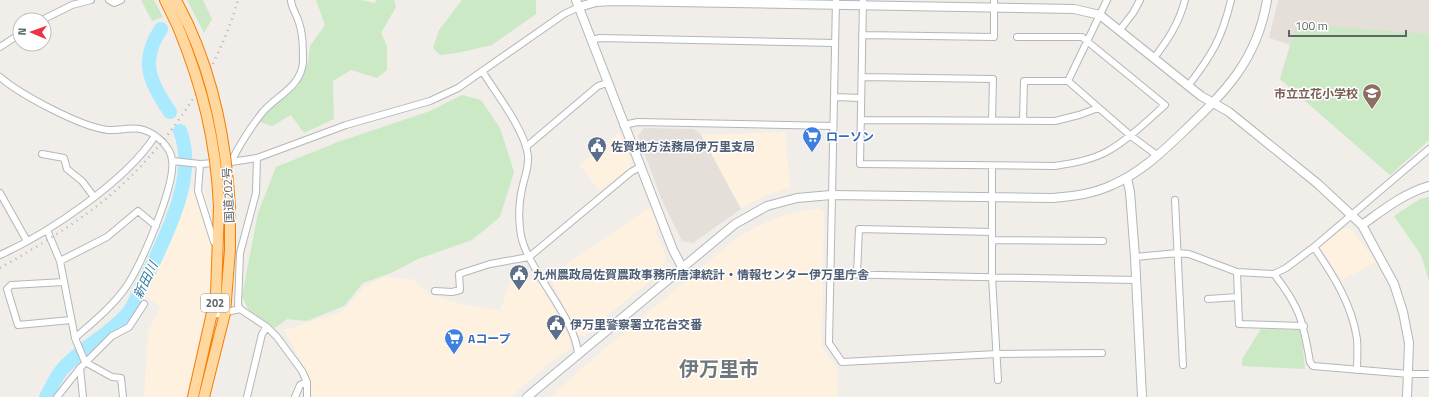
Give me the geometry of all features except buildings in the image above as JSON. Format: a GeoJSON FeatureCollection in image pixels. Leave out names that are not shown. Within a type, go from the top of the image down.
{"type":"FeatureCollection","features":[{"type":"Feature","properties":{"kind":"highway","name":"国道202号"},"geometry":{"type":"LineString","coordinates":[[165,0],[183,26]]}},
{"type":"Feature","properties":{"kind":"highway","name":"国道202号"},"geometry":{"type":"LineString","coordinates":[[176,0],[213,136],[225,207],[230,250],[224,312],[204,397]]}},
{"type":"Feature","properties":{"kind":"highway","name":"国道202号"},"geometry":{"type":"LineString","coordinates":[[193,397],[213,315],[217,288],[219,242],[225,207]]}},
{"type":"Feature","properties":{"kind":"street"},"geometry":{"type":"LineString","coordinates":[[52,15],[72,5],[91,0]]}},
{"type":"Feature","properties":{"kind":"street"},"geometry":{"type":"LineString","coordinates":[[109,0],[114,3],[122,0]]}},
{"type":"Feature","properties":{"kind":"street"},"geometry":{"type":"LineString","coordinates":[[231,162],[241,142],[263,111],[290,89],[300,75],[303,63],[302,36],[299,21],[290,0]]}},
{"type":"Feature","properties":{"kind":"street"},"geometry":{"type":"LineString","coordinates":[[1068,82],[1107,0]]}},
{"type":"Feature","properties":{"kind":"street"},"geometry":{"type":"LineString","coordinates":[[1119,31],[1133,13],[1140,0]]}},
{"type":"Feature","properties":{"kind":"street"},"geometry":{"type":"LineString","coordinates":[[1154,58],[1170,37],[1181,15],[1185,0]]}},
{"type":"Feature","properties":{"kind":"street"},"geometry":{"type":"LineString","coordinates":[[1188,86],[1209,58],[1224,27],[1231,0]]}},
{"type":"Feature","properties":{"kind":"street"},"geometry":{"type":"LineString","coordinates":[[527,397],[682,266],[735,224],[767,206],[797,198],[831,195],[1053,198],[1085,195],[1127,178],[1158,156],[1229,87],[1247,60],[1260,30],[1267,0]]}},
{"type":"Feature","properties":{"kind":"street"},"geometry":{"type":"LineString","coordinates":[[173,161],[197,164],[231,162],[257,158],[346,125],[430,101],[458,88],[577,4],[613,1],[836,2],[994,4],[1074,9],[1100,15],[1188,86],[1235,117],[1318,184],[1362,225],[1394,284],[1403,312],[1409,343],[1407,397]]}},
{"type":"Feature","properties":{"kind":"street"},"geometry":{"type":"LineString","coordinates":[[836,2],[829,343],[842,362],[997,354],[1102,353]]}},
{"type":"Feature","properties":{"kind":"street"},"geometry":{"type":"LineString","coordinates":[[863,3],[860,164],[1055,166],[1081,161],[1107,151],[1131,136],[1165,105],[1082,37],[1017,37]]}},
{"type":"Feature","properties":{"kind":"street"},"geometry":{"type":"LineString","coordinates":[[577,4],[673,250],[682,266]]}},
{"type":"Feature","properties":{"kind":"street"},"geometry":{"type":"LineString","coordinates":[[862,35],[994,37],[994,4]]}},
{"type":"Feature","properties":{"kind":"street"},"geometry":{"type":"LineString","coordinates":[[591,40],[600,38],[835,43]]}},
{"type":"Feature","properties":{"kind":"street"},"geometry":{"type":"LineString","coordinates":[[0,47],[12,39]]}},
{"type":"Feature","properties":{"kind":"street"},"geometry":{"type":"LineString","coordinates":[[482,71],[524,138],[527,164],[521,190],[521,236],[529,257],[575,338],[578,354]]}},
{"type":"Feature","properties":{"kind":"street"},"geometry":{"type":"LineString","coordinates":[[0,77],[12,88],[44,105],[94,127],[109,130],[144,130],[162,142],[173,161],[168,191],[156,226],[127,286],[111,306],[75,338]]}},
{"type":"Feature","properties":{"kind":"street"},"geometry":{"type":"LineString","coordinates":[[862,77],[993,79],[992,121]]}},
{"type":"Feature","properties":{"kind":"street"},"geometry":{"type":"LineString","coordinates":[[1023,121],[1024,81],[1068,82],[1131,136],[1158,156]]}},
{"type":"Feature","properties":{"kind":"street"},"geometry":{"type":"LineString","coordinates":[[526,147],[598,86],[607,83]]}},
{"type":"Feature","properties":{"kind":"street"},"geometry":{"type":"LineString","coordinates":[[834,97],[861,98]]}},
{"type":"Feature","properties":{"kind":"street"},"geometry":{"type":"LineString","coordinates":[[861,120],[1055,121],[1079,116],[1098,108]]}},
{"type":"Feature","properties":{"kind":"street"},"geometry":{"type":"LineString","coordinates":[[623,125],[638,122],[833,126]]}},
{"type":"Feature","properties":{"kind":"street"},"geometry":{"type":"LineString","coordinates":[[0,255],[47,230],[94,197],[146,151],[155,136]]}},
{"type":"Feature","properties":{"kind":"street"},"geometry":{"type":"LineString","coordinates":[[1134,257],[1178,253],[1189,254],[1237,272],[1274,274],[1286,268],[1314,247],[1429,149]]}},
{"type":"Feature","properties":{"kind":"street"},"geometry":{"type":"LineString","coordinates":[[42,154],[64,158],[67,169],[82,181],[94,197]]}},
{"type":"Feature","properties":{"kind":"street"},"geometry":{"type":"LineString","coordinates":[[240,310],[238,304],[240,253],[256,193],[257,158]]}},
{"type":"Feature","properties":{"kind":"street"},"geometry":{"type":"LineString","coordinates":[[197,164],[198,191],[214,242],[219,242]]}},
{"type":"Feature","properties":{"kind":"street"},"geometry":{"type":"LineString","coordinates":[[992,166],[992,277],[998,380]]}},
{"type":"Feature","properties":{"kind":"street"},"geometry":{"type":"LineString","coordinates":[[435,291],[452,292],[460,290],[459,274],[490,264],[529,257],[631,172],[640,167]]}},
{"type":"Feature","properties":{"kind":"street"},"geometry":{"type":"LineString","coordinates":[[1127,178],[1130,192],[1142,397]]}},
{"type":"Feature","properties":{"kind":"street"},"geometry":{"type":"LineString","coordinates":[[1362,225],[1396,201],[1416,190],[1429,186]]}},
{"type":"Feature","properties":{"kind":"street"},"geometry":{"type":"LineString","coordinates":[[0,193],[27,241]]}},
{"type":"Feature","properties":{"kind":"street"},"geometry":{"type":"LineString","coordinates":[[1175,200],[1183,365]]}},
{"type":"Feature","properties":{"kind":"street"},"geometry":{"type":"LineString","coordinates":[[60,261],[107,237],[138,211],[156,226]]}},
{"type":"Feature","properties":{"kind":"street"},"geometry":{"type":"LineString","coordinates":[[857,274],[858,229],[992,232]]}},
{"type":"Feature","properties":{"kind":"street"},"geometry":{"type":"LineString","coordinates":[[47,230],[60,261],[75,338],[85,362],[112,377],[121,378],[122,397]]}},
{"type":"Feature","properties":{"kind":"street"},"geometry":{"type":"LineString","coordinates":[[992,240],[1103,242]]}},
{"type":"Feature","properties":{"kind":"street"},"geometry":{"type":"LineString","coordinates":[[1314,247],[1336,281],[1350,312],[1357,339],[1357,370]]}},
{"type":"Feature","properties":{"kind":"street"},"geometry":{"type":"LineString","coordinates":[[230,250],[240,253]]}},
{"type":"Feature","properties":{"kind":"street"},"geometry":{"type":"LineString","coordinates":[[1237,272],[1239,324],[1304,326]]}},
{"type":"Feature","properties":{"kind":"street"},"geometry":{"type":"LineString","coordinates":[[830,274],[1136,280]]}},
{"type":"Feature","properties":{"kind":"street"},"geometry":{"type":"LineString","coordinates":[[1274,274],[1288,292],[1299,312],[1304,326],[1310,362],[1313,366],[1409,374],[1429,374]]}},
{"type":"Feature","properties":{"kind":"street"},"geometry":{"type":"LineString","coordinates":[[64,282],[11,285],[7,289],[18,325],[71,320]]}},
{"type":"Feature","properties":{"kind":"street"},"geometry":{"type":"LineString","coordinates":[[1208,299],[1238,297]]}},
{"type":"Feature","properties":{"kind":"street"},"geometry":{"type":"LineString","coordinates":[[57,397],[85,362],[112,336],[129,327],[144,304]]}},
{"type":"Feature","properties":{"kind":"street"},"geometry":{"type":"LineString","coordinates":[[213,315],[240,310],[267,327],[277,337],[302,371],[307,382],[307,397]]}},
{"type":"Feature","properties":{"kind":"street"},"geometry":{"type":"LineString","coordinates":[[247,397],[262,334],[267,327]]}},
{"type":"Feature","properties":{"kind":"street"},"geometry":{"type":"LineString","coordinates":[[80,368],[83,397]]}},
{"type":"Feature","properties":{"kind":"street"},"geometry":{"type":"LineString","coordinates":[[295,397],[300,385],[307,382]]}},
{"type":"Feature","properties":{"kind":"shaded area","name":"市立立花小学校"},"geometry":{"type":"Polygon","coordinates":[[[1278,0],[1429,0],[1429,140],[1390,175],[1280,79],[1290,45],[1269,38],[1278,0]]]}},
{"type":"Feature","properties":{"kind":"shaded area"},"geometry":{"type":"Polygon","coordinates":[[[644,128],[694,129],[701,135],[741,209],[693,243],[682,241],[661,198],[638,136],[644,128]]]}},
{"type":"Feature","properties":{"kind":"shaded area"},"geometry":{"type":"Polygon","coordinates":[[[619,132],[631,160],[630,168],[600,191],[579,165],[619,132]]]}},
{"type":"Feature","properties":{"kind":"shaded area"},"geometry":{"type":"Polygon","coordinates":[[[785,132],[790,187],[760,198],[741,209],[701,135],[785,132]]]}},
{"type":"Feature","properties":{"kind":"shaded area"},"geometry":{"type":"Polygon","coordinates":[[[203,186],[215,230],[212,281],[186,397],[144,397],[148,332],[160,307],[143,295],[192,188],[203,186]]]}},
{"type":"Feature","properties":{"kind":"shaded area"},"geometry":{"type":"Polygon","coordinates":[[[650,207],[658,225],[656,233],[666,257],[661,273],[599,322],[585,336],[578,335],[550,278],[573,260],[650,207]]]}},
{"type":"Feature","properties":{"kind":"shaded area"},"geometry":{"type":"Polygon","coordinates":[[[818,208],[824,212],[822,346],[837,368],[838,397],[550,397],[597,355],[732,242],[755,227],[785,215],[818,208]]]}},
{"type":"Feature","properties":{"kind":"shaded area"},"geometry":{"type":"Polygon","coordinates":[[[1344,228],[1352,230],[1376,262],[1342,280],[1320,247],[1344,228]]]}},
{"type":"Feature","properties":{"kind":"shaded area"},"geometry":{"type":"Polygon","coordinates":[[[514,272],[541,285],[570,339],[571,348],[554,359],[511,397],[310,397],[308,374],[284,330],[342,312],[365,286],[385,277],[412,279],[431,295],[462,304],[500,310],[514,272]]]}},
{"type":"Feature","properties":{"kind":"green space"},"geometry":{"type":"Polygon","coordinates":[[[141,0],[154,0],[163,17],[152,21],[141,0]]]}},
{"type":"Feature","properties":{"kind":"green space"},"geometry":{"type":"Polygon","coordinates":[[[187,0],[203,0],[212,19],[204,33],[187,0]]]}},
{"type":"Feature","properties":{"kind":"green space"},"geometry":{"type":"Polygon","coordinates":[[[316,0],[361,0],[375,3],[376,0],[394,0],[396,7],[381,33],[387,46],[387,70],[377,78],[351,70],[333,81],[334,119],[304,133],[291,115],[272,126],[260,122],[270,109],[298,86],[308,62],[310,46],[325,25],[316,0]]]}},
{"type":"Feature","properties":{"kind":"green space"},"geometry":{"type":"Polygon","coordinates":[[[462,0],[536,0],[536,14],[492,45],[457,53],[440,55],[433,48],[439,30],[462,0]]]}},
{"type":"Feature","properties":{"kind":"green space","name":"市立立花小学校"},"geometry":{"type":"Polygon","coordinates":[[[1297,24],[1429,34],[1429,140],[1390,175],[1280,79],[1297,24]]]}},
{"type":"Feature","properties":{"kind":"green space"},"geometry":{"type":"Polygon","coordinates":[[[462,95],[481,100],[500,128],[514,172],[500,217],[472,240],[418,259],[391,273],[363,283],[344,306],[307,321],[287,319],[275,328],[248,309],[242,296],[258,213],[276,167],[338,142],[430,111],[462,95]]]}},
{"type":"Feature","properties":{"kind":"green space"},"geometry":{"type":"Polygon","coordinates":[[[1429,197],[1429,281],[1421,255],[1394,216],[1420,199],[1429,197]]]}},
{"type":"Feature","properties":{"kind":"green space"},"geometry":{"type":"Polygon","coordinates":[[[1261,329],[1301,330],[1305,369],[1242,366],[1242,359],[1261,329]]]}},
{"type":"Feature","properties":{"kind":"waterway","name":"新田川"},"geometry":{"type":"LineString","coordinates":[[161,29],[150,51],[150,72],[157,91],[170,112]]}},
{"type":"Feature","properties":{"kind":"waterway","name":"新田川"},"geometry":{"type":"LineString","coordinates":[[46,397],[59,374],[69,363],[77,355],[112,329],[128,313],[136,300],[171,224],[182,186],[185,167],[185,148],[180,131]]}},
{"type":"Feature","properties":{"kind":"railway"},"geometry":{"type":"LineString","coordinates":[[0,268],[28,252],[82,217],[107,198],[149,157],[169,133],[203,82],[229,28],[238,0]]}},
{"type":"Feature","properties":{"kind":"place","name":"市立立花小学校"},"geometry":{"type":"Point","coordinates":[1372,110]}},
{"type":"Feature","properties":{"kind":"place","name":"ローソン"},"geometry":{"type":"Point","coordinates":[812,153]}},
{"type":"Feature","properties":{"kind":"place","name":"佐賀地方法務局伊万里支局"},"geometry":{"type":"Point","coordinates":[597,163]}},
{"type":"Feature","properties":{"kind":"place","name":"九州農政局佐賀農政事務所唐津統計・情報センター伊万里庁舎"},"geometry":{"type":"Point","coordinates":[519,291]}},
{"type":"Feature","properties":{"kind":"place","name":"伊万里警察署立花台交番"},"geometry":{"type":"Point","coordinates":[556,341]}},
{"type":"Feature","properties":{"kind":"place","name":"Aコープ"},"geometry":{"type":"Point","coordinates":[454,355]}},
{"type":"Feature","properties":{"kind":"district","name":"伊万里市"},"geometry":{"type":"Point","coordinates":[719,368]}}]}
